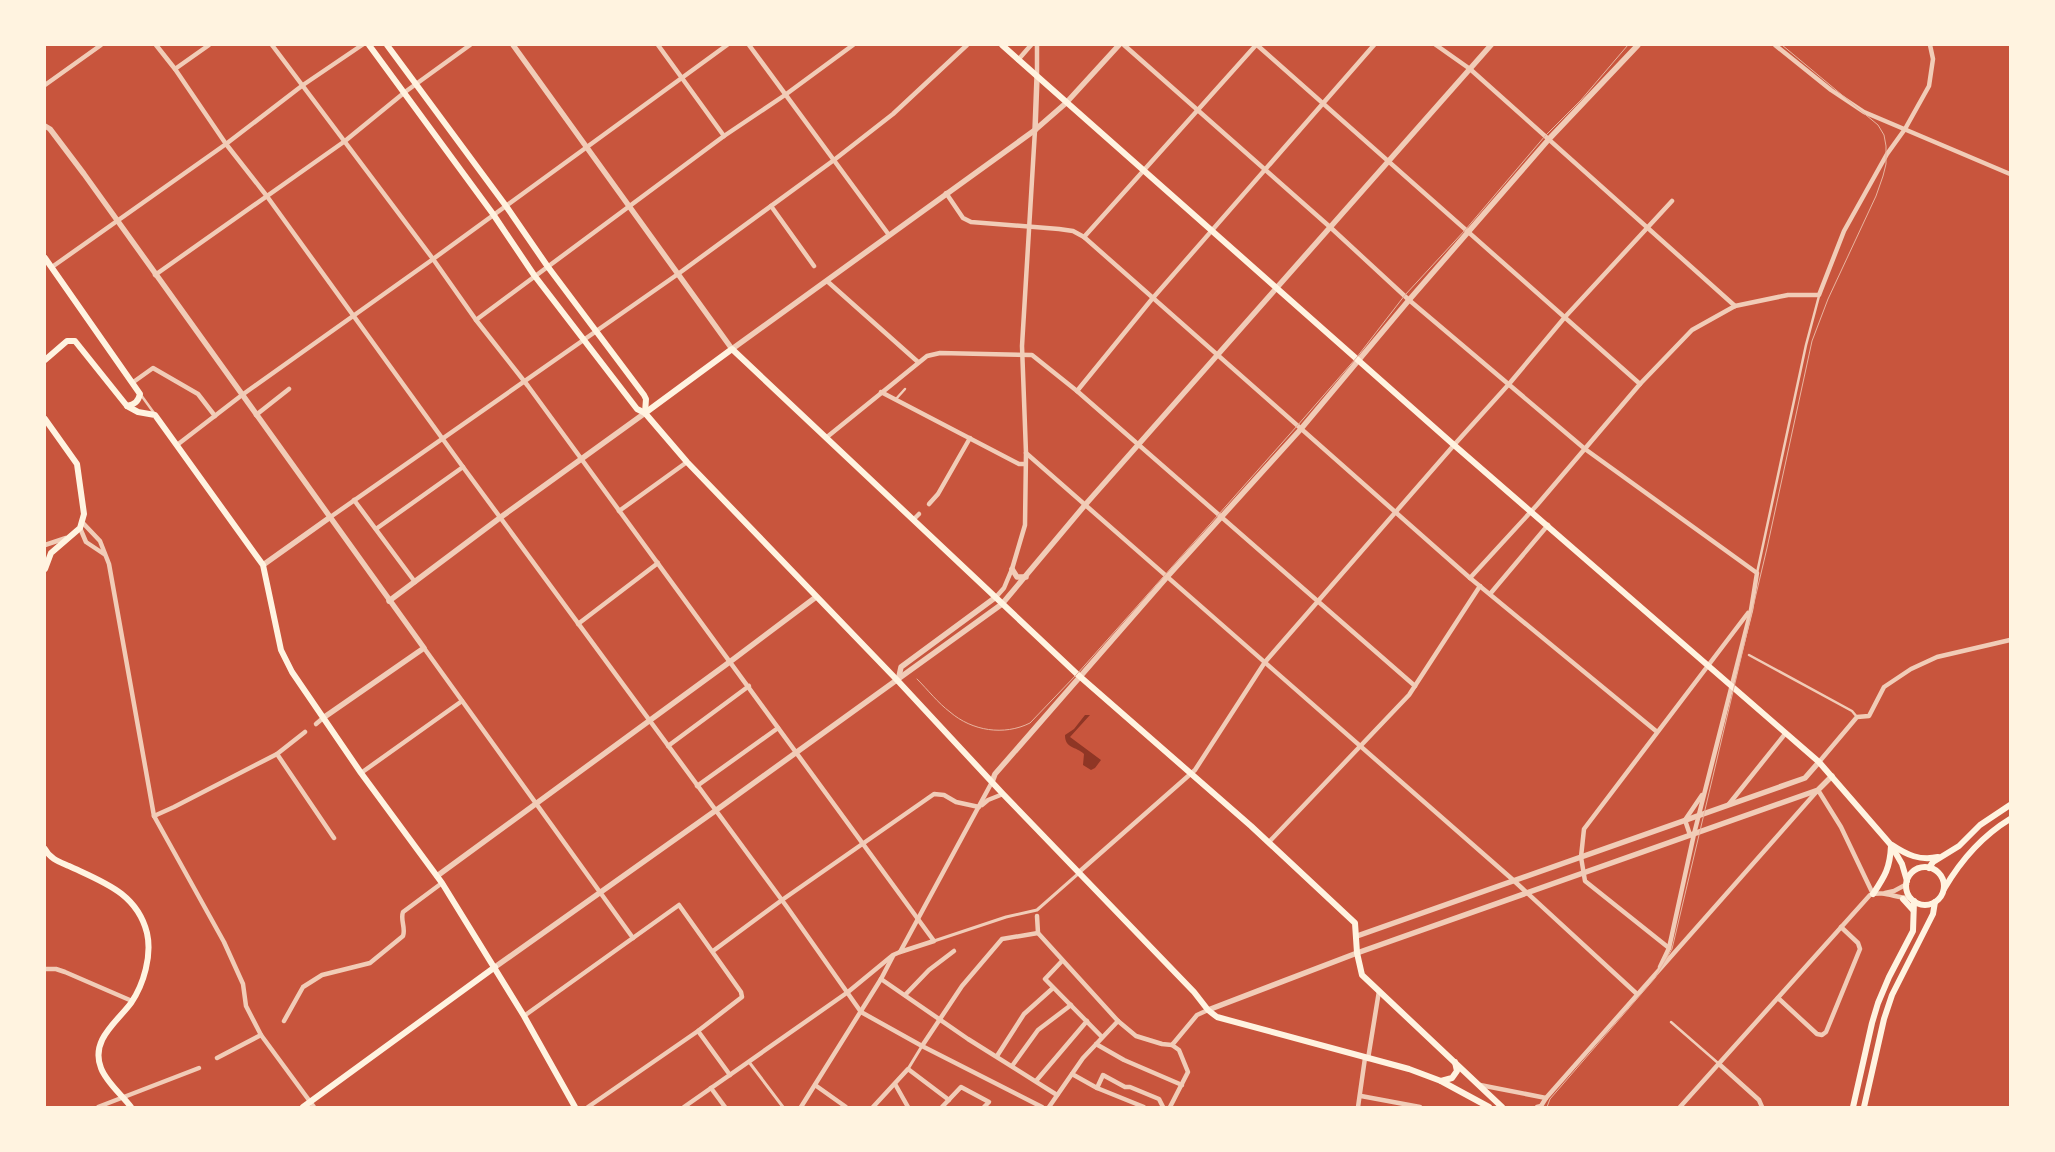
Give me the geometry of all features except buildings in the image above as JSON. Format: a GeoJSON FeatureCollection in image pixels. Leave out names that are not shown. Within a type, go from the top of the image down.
{"type":"FeatureCollection","features":[{"type":"Feature","properties":{"kind":"main road"},"geometry":{"type":"LineString","coordinates":[[369,45],[493,214],[534,275],[633,405],[644,413],[687,462],[1194,992],[1208,1010],[1217,1017],[1409,1069],[1441,1081],[1489,1107]]}},
{"type":"Feature","properties":{"kind":"main road"},"geometry":{"type":"LineString","coordinates":[[387,45],[646,399],[644,413]]}},
{"type":"Feature","properties":{"kind":"main road"},"geometry":{"type":"LineString","coordinates":[[1002,45],[1454,444],[1819,762],[1891,844],[1902,864],[1912,899],[1913,931],[1878,1003],[1853,1107]]}},
{"type":"Feature","properties":{"kind":"main road"},"geometry":{"type":"LineString","coordinates":[[45,258],[140,394],[134,404],[127,406]]}},
{"type":"Feature","properties":{"kind":"main road"},"geometry":{"type":"LineString","coordinates":[[45,360],[67,341],[75,341],[127,406],[138,412],[155,415],[263,565],[280,650],[292,672],[361,773],[442,883],[495,967],[575,1107]]}},
{"type":"Feature","properties":{"kind":"main road"},"geometry":{"type":"LineString","coordinates":[[644,413],[732,349],[917,517],[1002,604],[1269,842],[1355,923],[1357,953],[1362,976],[1502,1107]]}},
{"type":"Feature","properties":{"kind":"main road"},"geometry":{"type":"LineString","coordinates":[[45,419],[77,464],[84,514],[81,525],[51,553],[45,570]]}},
{"type":"Feature","properties":{"kind":"main road"},"geometry":{"type":"LineString","coordinates":[[1907,883],[1914,871],[1928,868],[1933,862],[1959,846],[1980,825],[2010,805]]}},
{"type":"Feature","properties":{"kind":"main road"},"geometry":{"type":"LineString","coordinates":[[1912,899],[1924,905],[1935,902],[1941,897],[1956,869],[1975,847],[1988,833],[2010,819]]}},
{"type":"Feature","properties":{"kind":"main road"},"geometry":{"type":"LineString","coordinates":[[1891,844],[1917,858],[1928,868],[1940,874],[1944,890]]}},
{"type":"Feature","properties":{"kind":"main road"},"geometry":{"type":"LineString","coordinates":[[1873,894],[1886,875],[1890,862],[1891,844]]}},
{"type":"Feature","properties":{"kind":"main road"},"geometry":{"type":"LineString","coordinates":[[45,849],[55,860],[113,886],[131,902],[141,919],[149,950],[144,978],[132,1001],[106,1032],[98,1048],[102,1071],[131,1107]]}},
{"type":"Feature","properties":{"kind":"main road"},"geometry":{"type":"LineString","coordinates":[[1917,858],[1927,859],[1944,855]]}},
{"type":"Feature","properties":{"kind":"main road"},"geometry":{"type":"LineString","coordinates":[[1903,899],[1913,910]]}},
{"type":"Feature","properties":{"kind":"main road"},"geometry":{"type":"LineString","coordinates":[[1864,1107],[1884,1019],[1892,995],[1933,914],[1935,902]]}},
{"type":"Feature","properties":{"kind":"main road"},"geometry":{"type":"LineString","coordinates":[[303,1107],[312,1104],[495,967]]}},
{"type":"Feature","properties":{"kind":"main road"},"geometry":{"type":"LineString","coordinates":[[1441,1081],[1452,1078],[1457,1071],[1455,1062]]}},
{"type":"Feature","properties":{"kind":"street"},"geometry":{"type":"LineString","coordinates":[[45,85],[101,45]]}},
{"type":"Feature","properties":{"kind":"street"},"geometry":{"type":"LineString","coordinates":[[156,45],[175,69],[226,144],[266,195],[463,467],[782,900],[861,1012],[922,1046],[1042,1107]]}},
{"type":"Feature","properties":{"kind":"street"},"geometry":{"type":"LineString","coordinates":[[175,69],[209,45]]}},
{"type":"Feature","properties":{"kind":"street"},"geometry":{"type":"LineString","coordinates":[[272,45],[433,259],[476,320],[582,458],[934,941]]}},
{"type":"Feature","properties":{"kind":"street"},"geometry":{"type":"LineString","coordinates":[[52,267],[226,144],[303,85],[362,45]]}},
{"type":"Feature","properties":{"kind":"street"},"geometry":{"type":"LineString","coordinates":[[155,275],[345,141],[405,92],[470,45]]}},
{"type":"Feature","properties":{"kind":"street"},"geometry":{"type":"LineString","coordinates":[[513,45],[732,349],[1035,130],[1066,103],[1119,45]]}},
{"type":"Feature","properties":{"kind":"street"},"geometry":{"type":"LineString","coordinates":[[658,45],[724,136]]}},
{"type":"Feature","properties":{"kind":"street"},"geometry":{"type":"LineString","coordinates":[[177,445],[242,395],[727,45]]}},
{"type":"Feature","properties":{"kind":"street"},"geometry":{"type":"LineString","coordinates":[[749,45],[889,235]]}},
{"type":"Feature","properties":{"kind":"street"},"geometry":{"type":"LineString","coordinates":[[476,320],[534,275],[724,136],[785,95],[853,45]]}},
{"type":"Feature","properties":{"kind":"street"},"geometry":{"type":"LineString","coordinates":[[263,565],[678,274],[834,160],[893,114],[967,45]]}},
{"type":"Feature","properties":{"kind":"street"},"geometry":{"type":"LineString","coordinates":[[1018,60],[1031,45]]}},
{"type":"Feature","properties":{"kind":"street"},"geometry":{"type":"LineString","coordinates":[[898,681],[901,667],[996,597],[1004,588],[1012,570],[1025,525],[1026,453],[1023,354],[1035,130],[1037,45]]}},
{"type":"Feature","properties":{"kind":"street"},"geometry":{"type":"LineString","coordinates":[[1124,45],[1266,169],[1408,300],[1585,448],[1757,572],[1750,610],[1699,816],[1692,834],[1669,948],[1660,968]]}},
{"type":"Feature","properties":{"kind":"street"},"geometry":{"type":"LineString","coordinates":[[1084,237],[1257,45],[1640,384]]}},
{"type":"Feature","properties":{"kind":"street"},"geometry":{"type":"LineString","coordinates":[[1077,391],[1152,299],[1374,45]]}},
{"type":"Feature","properties":{"kind":"street"},"geometry":{"type":"LineString","coordinates":[[1436,45],[1470,69],[1735,306]]}},
{"type":"Feature","properties":{"kind":"street"},"geometry":{"type":"LineString","coordinates":[[495,967],[898,681],[1002,604],[1085,505],[1491,45]]}},
{"type":"Feature","properties":{"kind":"street"},"geometry":{"type":"LineString","coordinates":[[900,952],[995,774],[1167,577],[1300,430],[1408,300],[1549,139],[1638,45]]}},
{"type":"Feature","properties":{"kind":"street"},"geometry":{"type":"LineString","coordinates":[[1775,45],[1843,99],[1864,112],[2010,174]]}},
{"type":"Feature","properties":{"kind":"street"},"geometry":{"type":"LineString","coordinates":[[1470,578],[1532,510],[1640,384],[1692,330],[1735,306],[1788,295],[1819,295],[1844,232],[1887,154],[1905,129],[1929,86],[1933,59],[1930,45]]}},
{"type":"Feature","properties":{"kind":"street"},"geometry":{"type":"LineString","coordinates":[[45,121],[47,128],[116,220],[329,518],[602,892],[633,938]]}},
{"type":"Feature","properties":{"kind":"street"},"geometry":{"type":"LineString","coordinates":[[946,193],[966,220],[1073,231],[1084,237],[1300,430],[1470,578],[1656,731]]}},
{"type":"Feature","properties":{"kind":"street"},"geometry":{"type":"LineString","coordinates":[[684,1107],[848,992],[893,955],[1006,917],[1037,910],[1197,768],[1265,662],[1397,513],[1454,444],[1509,384],[1565,318],[1672,201]]}},
{"type":"Feature","properties":{"kind":"street"},"geometry":{"type":"LineString","coordinates":[[771,206],[814,266]]}},
{"type":"Feature","properties":{"kind":"street"},"geometry":{"type":"LineString","coordinates":[[827,281],[918,362]]}},
{"type":"Feature","properties":{"kind":"street"},"geometry":{"type":"LineString","coordinates":[[828,437],[918,362],[928,356],[940,354],[1032,354],[1077,391],[1415,686]]}},
{"type":"Feature","properties":{"kind":"street"},"geometry":{"type":"LineString","coordinates":[[132,383],[153,368],[198,394],[215,416]]}},
{"type":"Feature","properties":{"kind":"street"},"geometry":{"type":"LineString","coordinates":[[256,415],[288,389]]}},
{"type":"Feature","properties":{"kind":"street"},"geometry":{"type":"LineString","coordinates":[[882,392],[1018,464],[1025,464]]}},
{"type":"Feature","properties":{"kind":"street"},"geometry":{"type":"LineString","coordinates":[[390,600],[500,517],[644,413]]}},
{"type":"Feature","properties":{"kind":"street"},"geometry":{"type":"LineString","coordinates":[[929,504],[938,494],[970,438]]}},
{"type":"Feature","properties":{"kind":"street"},"geometry":{"type":"LineString","coordinates":[[1026,453],[1514,881],[1637,994]]}},
{"type":"Feature","properties":{"kind":"street"},"geometry":{"type":"LineString","coordinates":[[619,511],[687,462]]}},
{"type":"Feature","properties":{"kind":"street"},"geometry":{"type":"LineString","coordinates":[[376,529],[463,467]]}},
{"type":"Feature","properties":{"kind":"street"},"geometry":{"type":"LineString","coordinates":[[354,500],[415,582]]}},
{"type":"Feature","properties":{"kind":"street"},"geometry":{"type":"LineString","coordinates":[[81,525],[86,542],[104,554]]}},
{"type":"Feature","properties":{"kind":"street"},"geometry":{"type":"LineString","coordinates":[[81,525],[100,541],[109,564],[154,816],[224,942],[243,984],[246,1006],[261,1035],[312,1104]]}},
{"type":"Feature","properties":{"kind":"street"},"geometry":{"type":"LineString","coordinates":[[1490,594],[1548,525]]}},
{"type":"Feature","properties":{"kind":"street"},"geometry":{"type":"LineString","coordinates":[[45,545],[69,537]]}},
{"type":"Feature","properties":{"kind":"street"},"geometry":{"type":"LineString","coordinates":[[578,624],[658,563]]}},
{"type":"Feature","properties":{"kind":"street"},"geometry":{"type":"LineString","coordinates":[[1012,570],[1017,577],[1026,577]]}},
{"type":"Feature","properties":{"kind":"street"},"geometry":{"type":"LineString","coordinates":[[1269,842],[1409,695],[1480,586]]}},
{"type":"Feature","properties":{"kind":"street"},"geometry":{"type":"LineString","coordinates":[[437,876],[816,597]]}},
{"type":"Feature","properties":{"kind":"street"},"geometry":{"type":"LineString","coordinates":[[1669,948],[1585,881],[1581,857],[1584,829],[1656,731],[1709,666],[1750,610]]}},
{"type":"Feature","properties":{"kind":"street"},"geometry":{"type":"LineString","coordinates":[[1357,936],[1805,778],[1857,717],[1869,716],[1884,687],[1910,669],[1937,657],[2010,640]]}},
{"type":"Feature","properties":{"kind":"street"},"geometry":{"type":"LineString","coordinates":[[316,724],[424,648]]}},
{"type":"Feature","properties":{"kind":"street"},"geometry":{"type":"LineString","coordinates":[[668,746],[749,686]]}},
{"type":"Feature","properties":{"kind":"street"},"geometry":{"type":"LineString","coordinates":[[361,773],[462,701]]}},
{"type":"Feature","properties":{"kind":"street"},"geometry":{"type":"LineString","coordinates":[[697,786],[778,728]]}},
{"type":"Feature","properties":{"kind":"street"},"geometry":{"type":"LineString","coordinates":[[154,816],[277,754],[305,732]]}},
{"type":"Feature","properties":{"kind":"street"},"geometry":{"type":"LineString","coordinates":[[1729,804],[1785,734]]}},
{"type":"Feature","properties":{"kind":"street"},"geometry":{"type":"LineString","coordinates":[[277,754],[317,809],[334,838]]}},
{"type":"Feature","properties":{"kind":"street"},"geometry":{"type":"LineString","coordinates":[[1537,1107],[1542,1106],[1546,1098],[1637,994],[1832,776]]}},
{"type":"Feature","properties":{"kind":"street"},"geometry":{"type":"LineString","coordinates":[[1172,1045],[1197,1015],[1208,1010],[1357,953],[1818,790]]}},
{"type":"Feature","properties":{"kind":"street"},"geometry":{"type":"LineString","coordinates":[[1818,790],[1841,827],[1873,894]]}},
{"type":"Feature","properties":{"kind":"street"},"geometry":{"type":"LineString","coordinates":[[1685,820],[1704,793]]}},
{"type":"Feature","properties":{"kind":"street"},"geometry":{"type":"LineString","coordinates":[[713,951],[862,843],[934,794],[939,794],[956,802],[979,807]]}},
{"type":"Feature","properties":{"kind":"street"},"geometry":{"type":"LineString","coordinates":[[979,807],[988,800],[1003,794]]}},
{"type":"Feature","properties":{"kind":"street"},"geometry":{"type":"LineString","coordinates":[[1685,820],[1692,834]]}},
{"type":"Feature","properties":{"kind":"street"},"geometry":{"type":"LineString","coordinates":[[284,1021],[303,986],[322,975],[370,963],[403,936],[405,931],[403,912],[442,883]]}},
{"type":"Feature","properties":{"kind":"street"},"geometry":{"type":"LineString","coordinates":[[1884,894],[1894,891],[1907,883]]}},
{"type":"Feature","properties":{"kind":"street"},"geometry":{"type":"LineString","coordinates":[[1680,1107],[1841,927],[1873,894],[1912,899]]}},
{"type":"Feature","properties":{"kind":"street"},"geometry":{"type":"LineString","coordinates":[[524,1016],[679,905],[742,992],[742,997],[698,1031],[588,1107]]}},
{"type":"Feature","properties":{"kind":"street"},"geometry":{"type":"LineString","coordinates":[[1037,910],[1038,933],[1118,1021],[1136,1036],[1172,1045],[1179,1050],[1188,1069],[1188,1075],[1170,1107]]}},
{"type":"Feature","properties":{"kind":"street"},"geometry":{"type":"LineString","coordinates":[[1778,998],[1817,1034],[1822,1035],[1826,1032],[1860,949],[1858,943],[1841,927]]}},
{"type":"Feature","properties":{"kind":"street"},"geometry":{"type":"LineString","coordinates":[[873,1107],[908,1069],[962,986],[1002,939],[1038,933]]}},
{"type":"Feature","properties":{"kind":"street"},"geometry":{"type":"LineString","coordinates":[[905,995],[929,970],[954,951]]}},
{"type":"Feature","properties":{"kind":"street"},"geometry":{"type":"LineString","coordinates":[[801,1107],[881,979],[893,955]]}},
{"type":"Feature","properties":{"kind":"street"},"geometry":{"type":"LineString","coordinates":[[1062,961],[1045,979],[1102,1037]]}},
{"type":"Feature","properties":{"kind":"street"},"geometry":{"type":"LineString","coordinates":[[45,969],[56,969],[65,972],[132,1001]]}},
{"type":"Feature","properties":{"kind":"street"},"geometry":{"type":"LineString","coordinates":[[881,979],[1057,1095]]}},
{"type":"Feature","properties":{"kind":"street"},"geometry":{"type":"LineString","coordinates":[[996,1056],[1024,1014],[1053,988]]}},
{"type":"Feature","properties":{"kind":"street"},"geometry":{"type":"LineString","coordinates":[[1358,1107],[1379,991]]}},
{"type":"Feature","properties":{"kind":"street"},"geometry":{"type":"LineString","coordinates":[[1012,1066],[1038,1030],[1071,1005]]}},
{"type":"Feature","properties":{"kind":"street"},"geometry":{"type":"LineString","coordinates":[[1049,1107],[1096,1044],[1118,1021]]}},
{"type":"Feature","properties":{"kind":"street"},"geometry":{"type":"LineString","coordinates":[[1036,1081],[1087,1022]]}},
{"type":"Feature","properties":{"kind":"street"},"geometry":{"type":"LineString","coordinates":[[698,1031],[730,1075]]}},
{"type":"Feature","properties":{"kind":"street"},"geometry":{"type":"LineString","coordinates":[[217,1058],[261,1035]]}},
{"type":"Feature","properties":{"kind":"street"},"geometry":{"type":"LineString","coordinates":[[1096,1044],[1124,1060],[1182,1085]]}},
{"type":"Feature","properties":{"kind":"street"},"geometry":{"type":"LineString","coordinates":[[749,1062],[783,1107]]}},
{"type":"Feature","properties":{"kind":"street"},"geometry":{"type":"LineString","coordinates":[[1719,1064],[1759,1100],[1762,1107]]}},
{"type":"Feature","properties":{"kind":"street"},"geometry":{"type":"LineString","coordinates":[[98,1107],[199,1068]]}},
{"type":"Feature","properties":{"kind":"street"},"geometry":{"type":"LineString","coordinates":[[908,1069],[949,1100]]}},
{"type":"Feature","properties":{"kind":"street"},"geometry":{"type":"LineString","coordinates":[[1072,1074],[1097,1088],[1144,1107]]}},
{"type":"Feature","properties":{"kind":"street"},"geometry":{"type":"LineString","coordinates":[[1097,1088],[1103,1075],[1118,1083],[1160,1099],[1163,1107]]}},
{"type":"Feature","properties":{"kind":"street"},"geometry":{"type":"LineString","coordinates":[[1113,1095],[1118,1083]]}},
{"type":"Feature","properties":{"kind":"street"},"geometry":{"type":"LineString","coordinates":[[895,1084],[908,1107]]}},
{"type":"Feature","properties":{"kind":"street"},"geometry":{"type":"LineString","coordinates":[[815,1085],[846,1107]]}},
{"type":"Feature","properties":{"kind":"street"},"geometry":{"type":"LineString","coordinates":[[1480,1085],[1546,1098]]}},
{"type":"Feature","properties":{"kind":"street"},"geometry":{"type":"LineString","coordinates":[[942,1107],[961,1087],[989,1102],[984,1107]]}},
{"type":"Feature","properties":{"kind":"street"},"geometry":{"type":"LineString","coordinates":[[710,1088],[725,1107]]}},
{"type":"Feature","properties":{"kind":"street"},"geometry":{"type":"LineString","coordinates":[[1361,1096],[1420,1107]]}},
{"type":"Feature","properties":{"kind":"street"},"geometry":{"type":"LineString","coordinates":[[1542,1107],[1546,1098]]}},
{"type":"Feature","properties":{"kind":"lane"},"geometry":{"type":"LineString","coordinates":[[1757,572],[1806,345],[1819,295]]}},
{"type":"Feature","properties":{"kind":"lane"},"geometry":{"type":"LineString","coordinates":[[896,400],[905,389]]}},
{"type":"Feature","properties":{"kind":"lane"},"geometry":{"type":"LineString","coordinates":[[140,394],[155,415]]}},
{"type":"Feature","properties":{"kind":"lane"},"geometry":{"type":"LineString","coordinates":[[1749,655],[1852,712],[1857,717]]}},
{"type":"Feature","properties":{"kind":"lane"},"geometry":{"type":"LineString","coordinates":[[1670,1022],[1719,1064]]}},
{"type":"Feature","properties":{"kind":"shaded area"},"geometry":{"type":"Polygon","coordinates":[[[1085,715],[1090,715],[1070,737],[1101,760],[1091,770],[1083,765],[1084,754],[1069,745],[1065,740],[1065,735],[1074,729],[1085,715]]]}},
{"type":"Feature","properties":{"kind":"tram line"},"geometry":{"type":"LineString","coordinates":[[917,679],[937,701],[968,724],[999,730],[1020,727],[1030,723],[1077,674],[1297,426],[1357,357],[1405,295],[1466,229],[1545,136],[1581,100],[1628,45]]}},
{"type":"Feature","properties":{"kind":"tram line"},"geometry":{"type":"LineString","coordinates":[[1547,1107],[1550,1099],[1655,978],[1672,949],[1767,548],[1812,341],[1828,299],[1876,196],[1886,164],[1884,135],[1878,125],[1782,45]]}}]}
